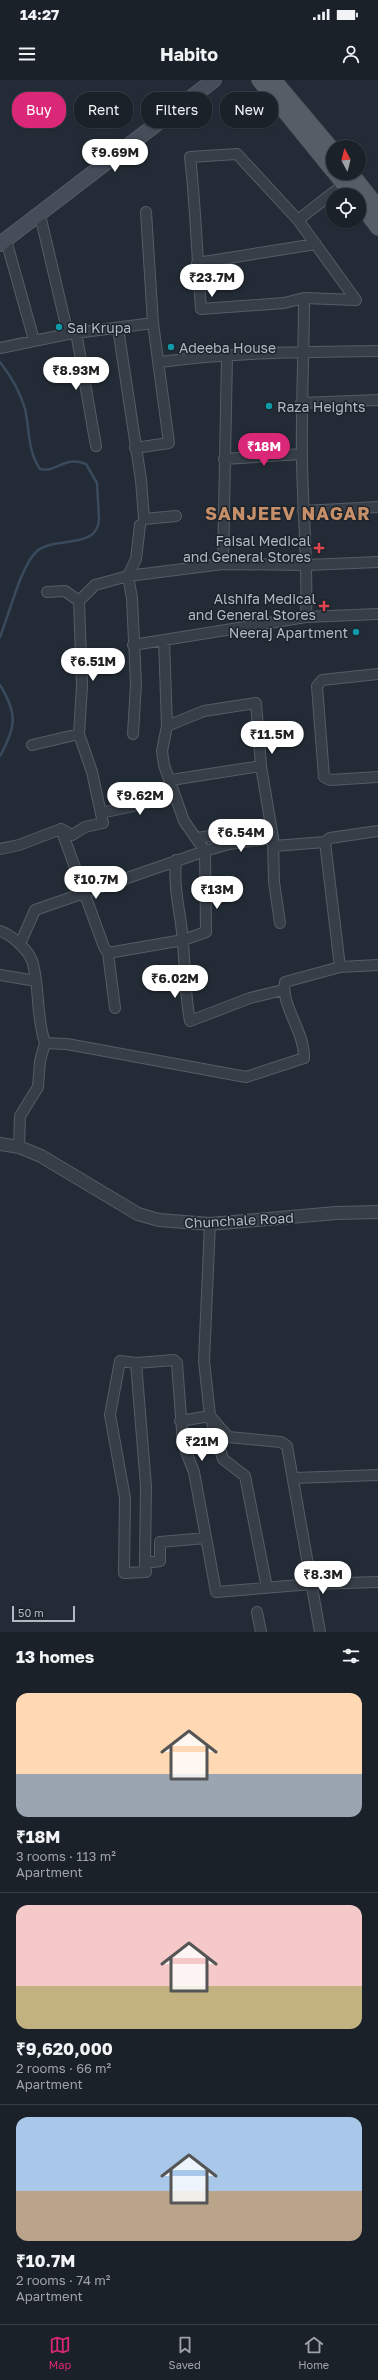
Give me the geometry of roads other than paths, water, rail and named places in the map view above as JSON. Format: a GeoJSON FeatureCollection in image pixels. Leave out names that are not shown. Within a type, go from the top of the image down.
{"type":"FeatureCollection","features":[{"type":"Feature","properties":{"kind":"main road"},"geometry":{"type":"LineString","coordinates":[[3,242],[214,80]]}},
{"type":"Feature","properties":{"kind":"main road"},"geometry":{"type":"LineString","coordinates":[[259,80],[326,157]]}},
{"type":"Feature","properties":{"kind":"main road"},"geometry":{"type":"LineString","coordinates":[[274,80],[326,142]]}},
{"type":"Feature","properties":{"kind":"main road"},"geometry":{"type":"LineString","coordinates":[[346,180],[378,207]]}},
{"type":"Feature","properties":{"kind":"main road"},"geometry":{"type":"LineString","coordinates":[[366,212],[378,228]]}},
{"type":"Feature","properties":{"kind":"street"},"geometry":{"type":"LineString","coordinates":[[237,154],[298,220],[356,300],[304,298],[284,303],[201,308],[197,263],[197,222],[190,157],[237,154]]}},
{"type":"Feature","properties":{"kind":"street"},"geometry":{"type":"LineString","coordinates":[[298,220],[344,180]]}},
{"type":"Feature","properties":{"kind":"street"},"geometry":{"type":"LineString","coordinates":[[135,448],[169,443],[160,362],[153,323],[146,212]]}},
{"type":"Feature","properties":{"kind":"street"},"geometry":{"type":"LineString","coordinates":[[40,215],[72,333],[96,446]]}},
{"type":"Feature","properties":{"kind":"street"},"geometry":{"type":"LineString","coordinates":[[3,242],[34,340]]}},
{"type":"Feature","properties":{"kind":"street"},"geometry":{"type":"LineString","coordinates":[[197,263],[316,244]]}},
{"type":"Feature","properties":{"kind":"street"},"geometry":{"type":"LineString","coordinates":[[304,298],[304,352],[301,403],[303,511],[307,565],[306,617]]}},
{"type":"Feature","properties":{"kind":"street"},"geometry":{"type":"LineString","coordinates":[[0,348],[72,333],[153,323]]}},
{"type":"Feature","properties":{"kind":"street"},"geometry":{"type":"LineString","coordinates":[[118,328],[141,480],[144,519],[176,516]]}},
{"type":"Feature","properties":{"kind":"street"},"geometry":{"type":"LineString","coordinates":[[160,362],[227,356],[304,352],[378,351]]}},
{"type":"Feature","properties":{"kind":"street"},"geometry":{"type":"LineString","coordinates":[[223,564],[227,356]]}},
{"type":"Feature","properties":{"kind":"street"},"geometry":{"type":"LineString","coordinates":[[301,403],[378,400]]}},
{"type":"Feature","properties":{"kind":"street"},"geometry":{"type":"LineString","coordinates":[[224,459],[302,454]]}},
{"type":"Feature","properties":{"kind":"street"},"geometry":{"type":"LineString","coordinates":[[303,511],[378,507]]}},
{"type":"Feature","properties":{"kind":"street"},"geometry":{"type":"LineString","coordinates":[[133,734],[136,684],[133,645],[134,614],[128,576],[136,559],[140,525]]}},
{"type":"Feature","properties":{"kind":"street"},"geometry":{"type":"LineString","coordinates":[[0,849],[19,845],[60,829],[72,835],[85,827],[103,823],[89,765],[79,734],[82,686],[79,601],[95,585],[128,576],[223,564],[307,565],[378,562]]}},
{"type":"Feature","properties":{"kind":"street"},"geometry":{"type":"LineString","coordinates":[[47,592],[65,591],[79,601]]}},
{"type":"Feature","properties":{"kind":"street"},"geometry":{"type":"LineString","coordinates":[[133,645],[306,617],[378,615]]}},
{"type":"Feature","properties":{"kind":"street"},"geometry":{"type":"LineString","coordinates":[[108,953],[183,940],[206,932],[205,850],[198,838],[184,821],[171,780],[164,765],[162,750],[167,726],[164,640]]}},
{"type":"Feature","properties":{"kind":"street"},"geometry":{"type":"LineString","coordinates":[[378,674],[320,680],[317,686],[324,777],[330,780],[378,777]]}},
{"type":"Feature","properties":{"kind":"street"},"geometry":{"type":"LineString","coordinates":[[167,726],[204,711],[256,703],[262,766],[273,842],[274,882],[280,923]]}},
{"type":"Feature","properties":{"kind":"street"},"geometry":{"type":"LineString","coordinates":[[32,745],[79,734]]}},
{"type":"Feature","properties":{"kind":"street"},"geometry":{"type":"LineString","coordinates":[[171,780],[262,766]]}},
{"type":"Feature","properties":{"kind":"street"},"geometry":{"type":"LineString","coordinates":[[101,813],[175,796]]}},
{"type":"Feature","properties":{"kind":"street"},"geometry":{"type":"LineString","coordinates":[[198,838],[270,826]]}},
{"type":"Feature","properties":{"kind":"street"},"geometry":{"type":"LineString","coordinates":[[60,829],[104,948],[108,953],[115,1008]]}},
{"type":"Feature","properties":{"kind":"street"},"geometry":{"type":"LineString","coordinates":[[20,944],[35,910],[205,850],[229,844],[325,842],[330,838],[378,831]]}},
{"type":"Feature","properties":{"kind":"street"},"geometry":{"type":"LineString","coordinates":[[325,842],[340,967]]}},
{"type":"Feature","properties":{"kind":"street"},"geometry":{"type":"LineString","coordinates":[[176,860],[176,890],[183,940],[186,1001],[190,1021],[250,998],[283,990]]}},
{"type":"Feature","properties":{"kind":"street"},"geometry":{"type":"LineString","coordinates":[[0,931],[20,944],[33,963],[40,1030],[45,1043],[40,1061],[38,1088],[20,1116],[19,1147]]}},
{"type":"Feature","properties":{"kind":"street"},"geometry":{"type":"LineString","coordinates":[[45,1043],[67,1044],[246,1077],[304,1058],[300,1034],[283,990],[285,982],[340,967],[378,965]]}},
{"type":"Feature","properties":{"kind":"street"},"geometry":{"type":"LineString","coordinates":[[0,975],[36,981]]}},
{"type":"Feature","properties":{"kind":"street","name":"Chunchale Road"},"geometry":{"type":"LineString","coordinates":[[0,1144],[19,1147],[62,1167],[138,1214],[173,1223],[210,1224],[336,1213],[378,1212]]}},
{"type":"Feature","properties":{"kind":"street"},"geometry":{"type":"LineString","coordinates":[[210,1224],[204,1361],[210,1416],[223,1459],[245,1476],[267,1588]]}},
{"type":"Feature","properties":{"kind":"street"},"geometry":{"type":"LineString","coordinates":[[136,1363],[146,1486],[146,1572],[124,1573],[124,1498],[110,1415],[120,1361],[136,1363],[174,1360],[177,1363],[180,1421],[183,1444],[194,1472],[216,1592],[312,1584],[378,1582]]}},
{"type":"Feature","properties":{"kind":"street"},"geometry":{"type":"LineString","coordinates":[[180,1421],[210,1416]]}},
{"type":"Feature","properties":{"kind":"street"},"geometry":{"type":"LineString","coordinates":[[210,1416],[223,1432],[234,1439],[285,1444],[289,1450],[320,1632]]}},
{"type":"Feature","properties":{"kind":"street"},"geometry":{"type":"LineString","coordinates":[[294,1478],[378,1476]]}},
{"type":"Feature","properties":{"kind":"street"},"geometry":{"type":"LineString","coordinates":[[145,1563],[160,1561],[160,1542],[206,1538]]}},
{"type":"Feature","properties":{"kind":"street"},"geometry":{"type":"LineString","coordinates":[[257,1612],[261,1632]]}},
{"type":"Feature","properties":{"kind":"waterway"},"geometry":{"type":"LineString","coordinates":[[0,362],[15,384],[21,396],[27,417],[33,455],[40,469],[52,469],[72,462],[86,464],[97,483],[99,519],[97,529],[91,535],[84,539],[45,547],[37,551],[31,558],[16,591],[0,637]]}},
{"type":"Feature","properties":{"kind":"waterway"},"geometry":{"type":"LineString","coordinates":[[0,685],[10,704],[13,720],[9,737],[0,756]]}},
{"type":"Feature","properties":{"kind":"place","name":"Sai Krupa"},"geometry":{"type":"Point","coordinates":[59,327]}},
{"type":"Feature","properties":{"kind":"place","name":"Adeeba House"},"geometry":{"type":"Point","coordinates":[171,347]}},
{"type":"Feature","properties":{"kind":"place","name":"Raza Heights"},"geometry":{"type":"Point","coordinates":[269,406]}},
{"type":"Feature","properties":{"kind":"place","name":"Faisal Medical and General Stores"},"geometry":{"type":"Point","coordinates":[319,548]}},
{"type":"Feature","properties":{"kind":"place","name":"Alshifa Medical and General Stores"},"geometry":{"type":"Point","coordinates":[324,606]}},
{"type":"Feature","properties":{"kind":"place","name":"Neeraj Apartment"},"geometry":{"type":"Point","coordinates":[356,632]}},
{"type":"Feature","properties":{"kind":"district","name":"SANJEEV NAGAR"},"geometry":{"type":"Point","coordinates":[288,513]}}]}
